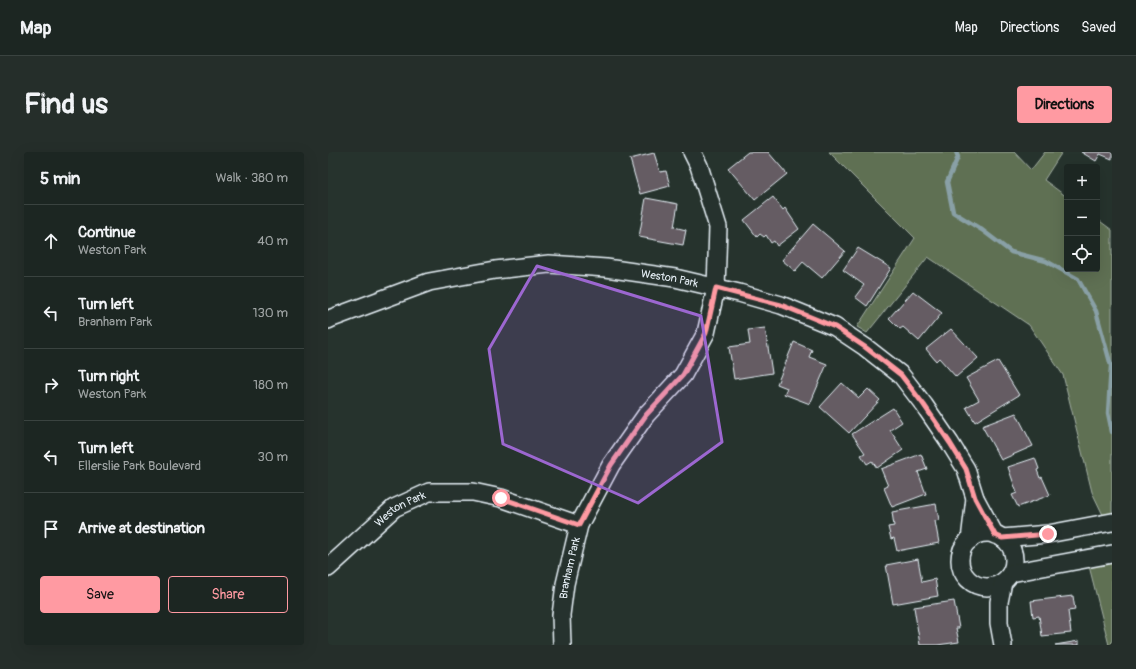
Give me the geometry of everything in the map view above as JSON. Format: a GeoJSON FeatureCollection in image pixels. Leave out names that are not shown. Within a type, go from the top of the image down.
{"type":"FeatureCollection","features":[{"type":"Feature","properties":{"kind":"street","name":"Branham Park"},"geometry":{"type":"LineString","coordinates":[[562,645],[561,615],[565,584],[579,525],[611,465],[646,415],[683,375],[706,333],[716,288],[718,227],[699,166],[692,152]]}},
{"type":"Feature","properties":{"kind":"street","name":"Weston Park"},"geometry":{"type":"LineString","coordinates":[[329,315],[429,282],[495,270],[549,264],[606,268],[675,278],[781,305],[835,327],[865,347],[901,375],[950,443],[966,469],[975,498],[999,536],[1012,550],[1014,565],[1007,577],[999,602],[999,623],[1003,645]]}},
{"type":"Feature","properties":{"kind":"street","name":"Weston Park"},"geometry":{"type":"LineString","coordinates":[[328,568],[394,508],[429,492],[473,492],[501,498],[579,525]]}},
{"type":"Feature","properties":{"kind":"street","name":"Weston Park"},"geometry":{"type":"LineString","coordinates":[[975,498],[970,540],[961,553],[960,561],[965,576],[971,582],[978,585],[989,602],[999,623]]}},
{"type":"Feature","properties":{"kind":"street"},"geometry":{"type":"LineString","coordinates":[[970,540],[978,535],[986,534],[999,536],[1048,534],[1112,522]]}},
{"type":"Feature","properties":{"kind":"street"},"geometry":{"type":"LineString","coordinates":[[978,585],[986,587],[995,586],[1007,577],[1112,554]]}},
{"type":"Feature","properties":{"kind":"highlighted area"},"geometry":{"type":"Polygon","coordinates":[[[537,266],[701,316],[722,442],[638,503],[503,444],[489,349],[537,266]]]}},
{"type":"Feature","properties":{"kind":"green space"},"geometry":{"type":"Polygon","coordinates":[[[829,152],[1014,152],[1031,170],[1045,152],[1062,152],[1044,180],[1064,195],[1064,272],[1100,272],[1100,221],[1112,230],[1112,513],[1103,515],[1092,492],[1063,375],[1029,325],[928,257],[867,333],[857,327],[915,238],[829,152]]]}},
{"type":"Feature","properties":{"kind":"green space"},"geometry":{"type":"Polygon","coordinates":[[[1112,561],[1112,645],[1109,645],[1089,566],[1112,561]]]}},
{"type":"Feature","properties":{"kind":"building"},"geometry":{"type":"Polygon","coordinates":[[[748,152],[768,152],[787,174],[755,200],[728,168],[748,152]]]}},
{"type":"Feature","properties":{"kind":"building"},"geometry":{"type":"Polygon","coordinates":[[[1081,152],[1112,152],[1112,159],[1100,154],[1096,161],[1081,152]]]}},
{"type":"Feature","properties":{"kind":"building"},"geometry":{"type":"Polygon","coordinates":[[[654,153],[660,172],[666,171],[670,186],[640,194],[630,159],[654,153]]]}},
{"type":"Feature","properties":{"kind":"building"},"geometry":{"type":"Polygon","coordinates":[[[773,197],[783,210],[785,208],[799,229],[777,246],[774,241],[771,243],[766,235],[764,237],[760,234],[757,237],[744,220],[773,197]]]}},
{"type":"Feature","properties":{"kind":"building"},"geometry":{"type":"Polygon","coordinates":[[[646,198],[678,204],[674,227],[686,230],[683,245],[639,237],[646,198]]]}},
{"type":"Feature","properties":{"kind":"building"},"geometry":{"type":"Polygon","coordinates":[[[813,224],[845,251],[822,278],[803,262],[795,271],[782,260],[813,224]]]}},
{"type":"Feature","properties":{"kind":"building"},"geometry":{"type":"Polygon","coordinates":[[[858,248],[891,268],[867,306],[855,297],[864,285],[843,270],[858,248]]]}},
{"type":"Feature","properties":{"kind":"building"},"geometry":{"type":"Polygon","coordinates":[[[913,291],[942,313],[919,341],[903,327],[900,329],[889,318],[913,291]]]}},
{"type":"Feature","properties":{"kind":"building"},"geometry":{"type":"Polygon","coordinates":[[[765,328],[772,373],[734,379],[729,347],[750,344],[748,330],[765,328]]]}},
{"type":"Feature","properties":{"kind":"building"},"geometry":{"type":"Polygon","coordinates":[[[951,329],[978,358],[956,377],[939,358],[936,361],[926,349],[951,329]]]}},
{"type":"Feature","properties":{"kind":"building"},"geometry":{"type":"Polygon","coordinates":[[[794,342],[812,350],[809,357],[827,364],[810,404],[784,394],[787,388],[777,384],[794,342]]]}},
{"type":"Feature","properties":{"kind":"building"},"geometry":{"type":"Polygon","coordinates":[[[998,361],[1019,395],[975,422],[966,407],[979,400],[966,378],[998,361]]]}},
{"type":"Feature","properties":{"kind":"building"},"geometry":{"type":"Polygon","coordinates":[[[842,383],[859,398],[868,389],[880,400],[849,433],[820,407],[842,383]]]}},
{"type":"Feature","properties":{"kind":"building"},"geometry":{"type":"Polygon","coordinates":[[[893,408],[902,422],[890,430],[903,450],[877,468],[872,461],[867,464],[861,455],[865,453],[852,434],[893,408]]]}},
{"type":"Feature","properties":{"kind":"building"},"geometry":{"type":"Polygon","coordinates":[[[1016,413],[1033,446],[1001,460],[982,426],[1016,413]]]}},
{"type":"Feature","properties":{"kind":"building"},"geometry":{"type":"Polygon","coordinates":[[[921,454],[927,469],[918,472],[926,494],[892,507],[884,488],[888,486],[881,469],[921,454]]]}},
{"type":"Feature","properties":{"kind":"building"},"geometry":{"type":"Polygon","coordinates":[[[1035,458],[1039,469],[1037,470],[1040,478],[1042,477],[1050,495],[1018,507],[1012,495],[1017,493],[1008,467],[1035,458]]]}},
{"type":"Feature","properties":{"kind":"building"},"geometry":{"type":"Polygon","coordinates":[[[936,504],[939,520],[935,521],[939,543],[897,551],[894,538],[891,539],[888,527],[894,526],[892,512],[936,504]]]}},
{"type":"Feature","properties":{"kind":"building"},"geometry":{"type":"Polygon","coordinates":[[[918,559],[922,582],[935,579],[938,596],[893,604],[886,565],[918,559]]]}},
{"type":"Feature","properties":{"kind":"building"},"geometry":{"type":"Polygon","coordinates":[[[1073,596],[1075,610],[1068,611],[1071,633],[1042,636],[1039,616],[1033,617],[1031,601],[1073,596]]]}},
{"type":"Feature","properties":{"kind":"building"},"geometry":{"type":"Polygon","coordinates":[[[954,601],[959,628],[956,628],[959,642],[937,645],[920,645],[914,607],[954,601]]]}},
{"type":"Feature","properties":{"kind":"building"},"geometry":{"type":"Polygon","coordinates":[[[1079,641],[1079,645],[1055,645],[1079,641]]]}},
{"type":"Feature","properties":{"kind":"waterway"},"geometry":{"type":"LineString","coordinates":[[956,152],[958,157],[947,182],[953,212],[982,230],[1011,252],[1046,261],[1078,279],[1096,311],[1111,366],[1108,413],[1112,432]]}},
{"type":"Feature","properties":{"kind":"route"},"geometry":{"type":"LineString","coordinates":[[501,498],[579,525],[611,465],[646,415],[683,375],[706,333],[716,288],[781,305],[835,327],[865,347],[901,375],[924,405],[966,469],[975,498],[995,535],[1002,538],[1048,534]]}}]}
